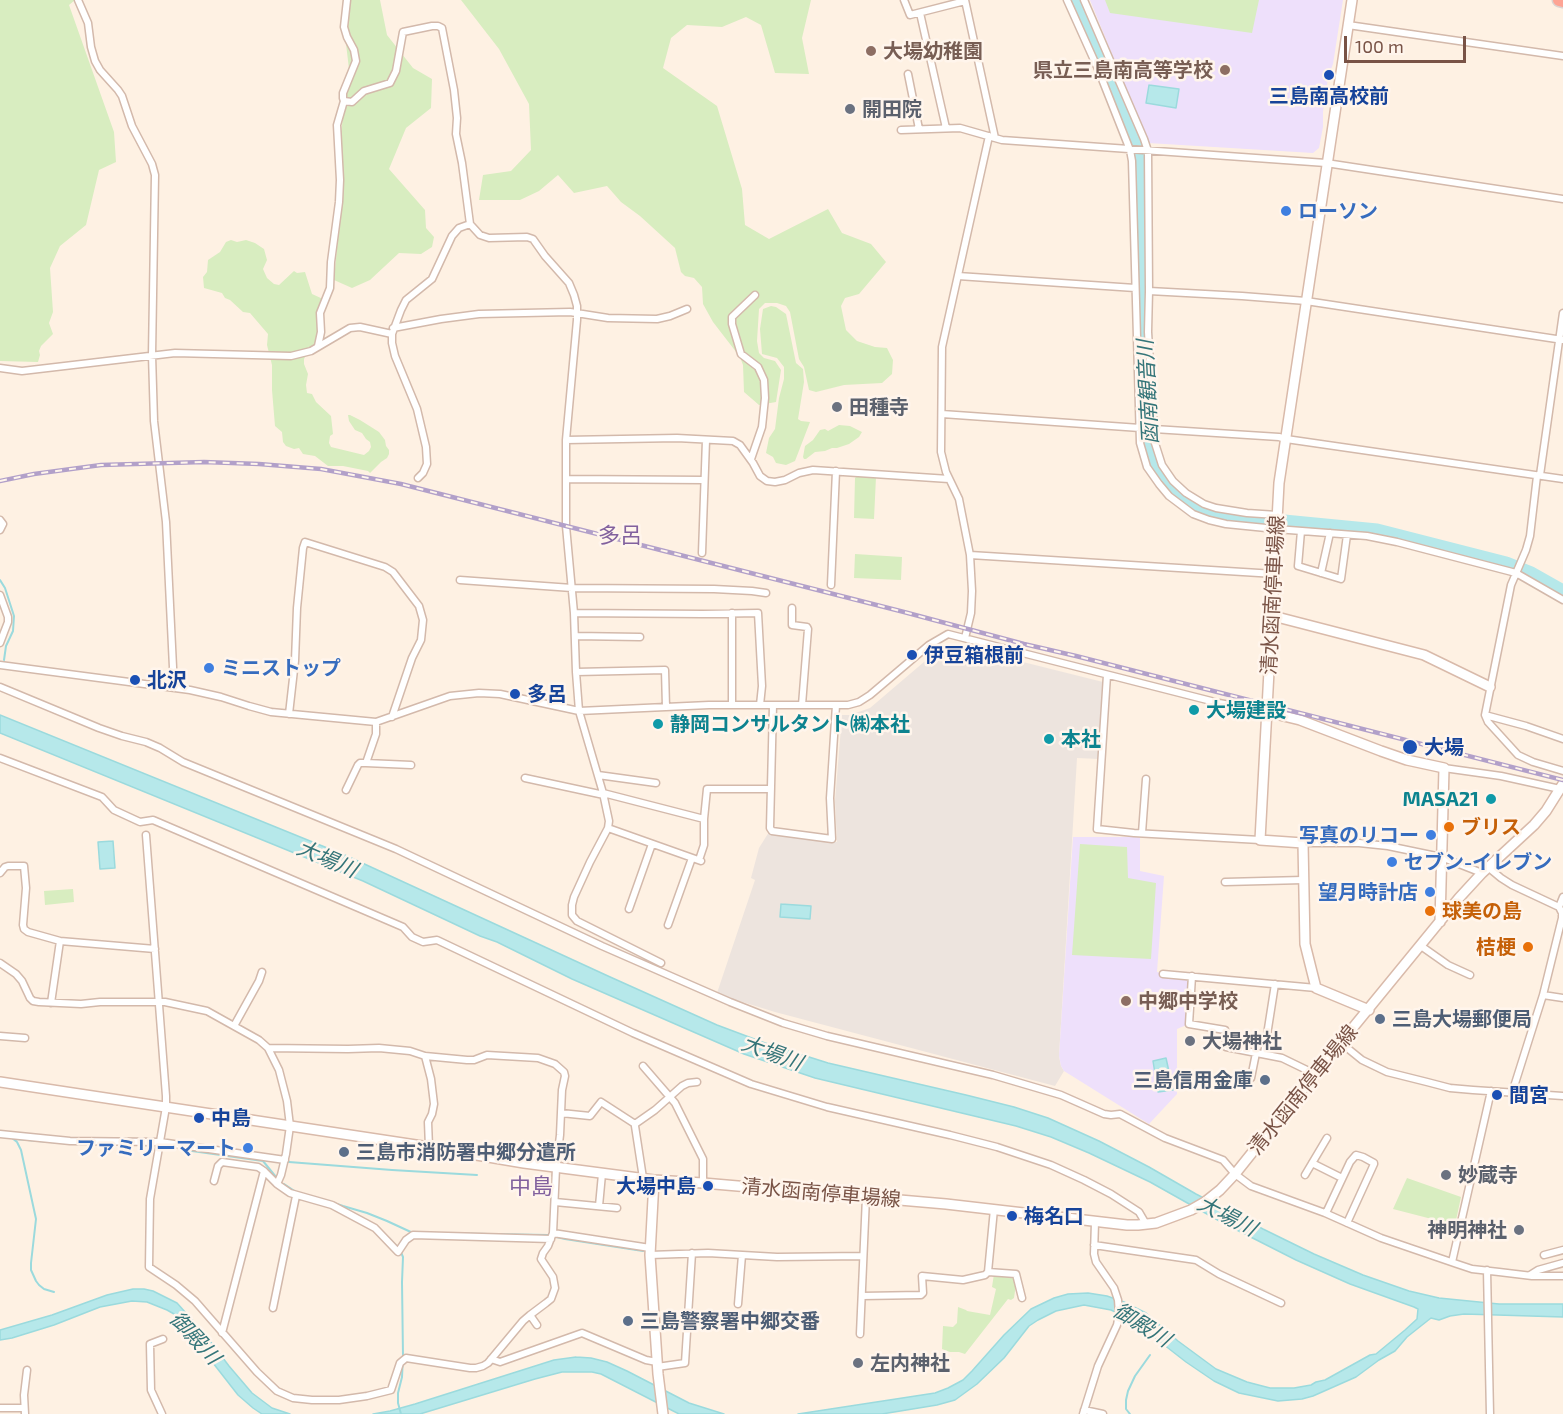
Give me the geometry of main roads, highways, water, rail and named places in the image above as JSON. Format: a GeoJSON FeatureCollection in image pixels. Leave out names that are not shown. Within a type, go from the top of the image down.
{"type":"FeatureCollection","features":[{"type":"Feature","properties":{"kind":"main road","name":"清水函南停車場線"},"geometry":{"type":"LineString","coordinates":[[0,1082],[556,1168],[654,1180],[994,1209],[1127,1225],[1161,1222],[1205,1202],[1236,1174],[1314,1074],[1369,1010],[1316,988],[1305,944],[1302,843],[1260,840],[1279,483],[1352,0]]}},
{"type":"Feature","properties":{"kind":"main road"},"geometry":{"type":"LineString","coordinates":[[1273,616],[1424,655],[1490,687]]}},
{"type":"Feature","properties":{"kind":"main road"},"geometry":{"type":"LineString","coordinates":[[1267,712],[1300,720],[1381,752],[1444,768],[1440,922]]}},
{"type":"Feature","properties":{"kind":"main road"},"geometry":{"type":"LineString","coordinates":[[1369,1010],[1459,898],[1534,825],[1561,787]]}},
{"type":"Feature","properties":{"kind":"main road"},"geometry":{"type":"LineString","coordinates":[[654,1180],[650,1251],[657,1368],[663,1414]]}},
{"type":"Feature","properties":{"kind":"water"},"geometry":{"type":"Polygon","coordinates":[[[1149,85],[1179,89],[1176,108],[1146,103],[1149,85]]]}},
{"type":"Feature","properties":{"kind":"water"},"geometry":{"type":"Polygon","coordinates":[[[0,715],[347,856],[717,1025],[828,1063],[1014,1107],[1048,1118],[1099,1141],[1263,1229],[1363,1275],[1409,1291],[1439,1298],[1499,1304],[1563,1304],[1563,1317],[1464,1314],[1439,1320],[1431,1318],[1407,1337],[1395,1351],[1356,1377],[1313,1396],[1278,1401],[1239,1393],[1214,1381],[1132,1320],[1111,1310],[1084,1305],[1056,1311],[1029,1326],[1004,1358],[977,1384],[955,1400],[882,1414],[798,1414],[935,1393],[948,1388],[963,1380],[1031,1309],[1068,1294],[1088,1293],[1124,1302],[1146,1313],[1178,1341],[1216,1369],[1247,1382],[1270,1388],[1311,1385],[1376,1354],[1417,1319],[1418,1309],[1350,1284],[1296,1260],[1150,1182],[1051,1137],[1016,1126],[815,1078],[744,1054],[572,979],[363,881],[0,733],[0,715]]]}},
{"type":"Feature","properties":{"kind":"water"},"geometry":{"type":"Polygon","coordinates":[[[113,841],[115,868],[100,869],[98,842],[113,841]]]}},
{"type":"Feature","properties":{"kind":"water"},"geometry":{"type":"Polygon","coordinates":[[[781,904],[811,906],[810,919],[780,917],[781,904]]]}},
{"type":"Feature","properties":{"kind":"water"},"geometry":{"type":"Polygon","coordinates":[[[1166,1058],[1173,1090],[1158,1092],[1153,1061],[1166,1058]]]}},
{"type":"Feature","properties":{"kind":"water","name":"御殿川"},"geometry":{"type":"Polygon","coordinates":[[[133,1289],[153,1291],[177,1303],[252,1393],[272,1408],[290,1414],[262,1414],[253,1408],[238,1395],[174,1314],[147,1302],[132,1301],[100,1307],[54,1325],[0,1340],[0,1330],[52,1315],[107,1295],[133,1289]]]}},
{"type":"Feature","properties":{"kind":"water"},"geometry":{"type":"Polygon","coordinates":[[[576,1357],[607,1362],[689,1403],[724,1414],[679,1414],[601,1374],[562,1372],[420,1414],[373,1414],[415,1404],[554,1360],[576,1357]]]}},
{"type":"Feature","properties":{"kind":"waterway","name":"函南観音川"},"geometry":{"type":"LineString","coordinates":[[1075,0],[1139,156],[1148,437],[1153,461],[1167,485],[1192,504],[1222,516],[1377,531],[1506,564],[1531,574],[1563,592]]}},
{"type":"Feature","properties":{"kind":"waterway"},"geometry":{"type":"LineString","coordinates":[[0,580],[14,616],[13,631],[6,646],[4,660]]}},
{"type":"Feature","properties":{"kind":"waterway"},"geometry":{"type":"LineString","coordinates":[[12,1138],[21,1150],[36,1219],[31,1270],[39,1285],[54,1292]]}},
{"type":"Feature","properties":{"kind":"waterway"},"geometry":{"type":"LineString","coordinates":[[16,1139],[73,1144],[106,1144]]}},
{"type":"Feature","properties":{"kind":"waterway"},"geometry":{"type":"LineString","coordinates":[[139,1145],[156,1146]]}},
{"type":"Feature","properties":{"kind":"waterway"},"geometry":{"type":"LineString","coordinates":[[185,1150],[263,1161],[276,1177]]}},
{"type":"Feature","properties":{"kind":"waterway"},"geometry":{"type":"LineString","coordinates":[[289,1162],[477,1175]]}},
{"type":"Feature","properties":{"kind":"waterway"},"geometry":{"type":"LineString","coordinates":[[284,1184],[296,1192]]}},
{"type":"Feature","properties":{"kind":"waterway"},"geometry":{"type":"LineString","coordinates":[[313,1197],[328,1201]]}},
{"type":"Feature","properties":{"kind":"waterway"},"geometry":{"type":"LineString","coordinates":[[334,1203],[349,1211]]}},
{"type":"Feature","properties":{"kind":"waterway"},"geometry":{"type":"LineString","coordinates":[[343,1206],[367,1213],[413,1233]]}},
{"type":"Feature","properties":{"kind":"waterway"},"geometry":{"type":"LineString","coordinates":[[427,1233],[548,1235],[643,1251]]}},
{"type":"Feature","properties":{"kind":"waterway"},"geometry":{"type":"LineString","coordinates":[[389,1238],[403,1257],[403,1356],[402,1377],[398,1393],[401,1414]]}},
{"type":"Feature","properties":{"kind":"waterway","name":"御殿川"},"geometry":{"type":"LineString","coordinates":[[1130,1414],[1126,1409],[1128,1391],[1135,1376],[1150,1355]]}},
{"type":"Feature","properties":{"kind":"railway"},"geometry":{"type":"LineString","coordinates":[[0,481],[101,465],[204,462],[321,469],[401,484],[1563,780]]}},
{"type":"Feature","properties":{"kind":"place","name":"大場幼稚園"},"geometry":{"type":"Point","coordinates":[871,51]}},
{"type":"Feature","properties":{"kind":"place","name":"県立三島南高等学校"},"geometry":{"type":"Point","coordinates":[1225,70]}},
{"type":"Feature","properties":{"kind":"place","name":"三島南高校前"},"geometry":{"type":"Point","coordinates":[1329,75]}},
{"type":"Feature","properties":{"kind":"place","name":"開田院"},"geometry":{"type":"Point","coordinates":[850,109]}},
{"type":"Feature","properties":{"kind":"place","name":"ローソン"},"geometry":{"type":"Point","coordinates":[1286,211]}},
{"type":"Feature","properties":{"kind":"place","name":"田種寺"},"geometry":{"type":"Point","coordinates":[837,407]}},
{"type":"Feature","properties":{"kind":"place","name":"伊豆箱根前"},"geometry":{"type":"Point","coordinates":[912,655]}},
{"type":"Feature","properties":{"kind":"place","name":"ミニストップ"},"geometry":{"type":"Point","coordinates":[209,668]}},
{"type":"Feature","properties":{"kind":"place","name":"北沢"},"geometry":{"type":"Point","coordinates":[135,680]}},
{"type":"Feature","properties":{"kind":"place","name":"多呂"},"geometry":{"type":"Point","coordinates":[515,694]}},
{"type":"Feature","properties":{"kind":"place","name":"大場建設"},"geometry":{"type":"Point","coordinates":[1194,710]}},
{"type":"Feature","properties":{"kind":"place","name":"静岡コンサルタント㈱本社"},"geometry":{"type":"Point","coordinates":[658,724]}},
{"type":"Feature","properties":{"kind":"place","name":"本社"},"geometry":{"type":"Point","coordinates":[1049,739]}},
{"type":"Feature","properties":{"kind":"place","name":"大場"},"geometry":{"type":"Point","coordinates":[1410,747]}},
{"type":"Feature","properties":{"kind":"place","name":"MASA21"},"geometry":{"type":"Point","coordinates":[1491,799]}},
{"type":"Feature","properties":{"kind":"place","name":"ブリス"},"geometry":{"type":"Point","coordinates":[1449,827]}},
{"type":"Feature","properties":{"kind":"place","name":"写真のリコー"},"geometry":{"type":"Point","coordinates":[1431,835]}},
{"type":"Feature","properties":{"kind":"place","name":"セブン-イレブン"},"geometry":{"type":"Point","coordinates":[1392,862]}},
{"type":"Feature","properties":{"kind":"place","name":"望月時計店"},"geometry":{"type":"Point","coordinates":[1430,892]}},
{"type":"Feature","properties":{"kind":"place","name":"球美の島"},"geometry":{"type":"Point","coordinates":[1430,911]}},
{"type":"Feature","properties":{"kind":"place","name":"桔梗"},"geometry":{"type":"Point","coordinates":[1528,947]}},
{"type":"Feature","properties":{"kind":"place","name":"中郷中学校"},"geometry":{"type":"Point","coordinates":[1126,1001]}},
{"type":"Feature","properties":{"kind":"place","name":"三島大場郵便局"},"geometry":{"type":"Point","coordinates":[1380,1019]}},
{"type":"Feature","properties":{"kind":"place","name":"大場神社"},"geometry":{"type":"Point","coordinates":[1190,1041]}},
{"type":"Feature","properties":{"kind":"place","name":"三島信用金庫"},"geometry":{"type":"Point","coordinates":[1265,1080]}},
{"type":"Feature","properties":{"kind":"place","name":"間宮"},"geometry":{"type":"Point","coordinates":[1497,1095]}},
{"type":"Feature","properties":{"kind":"place","name":"中島"},"geometry":{"type":"Point","coordinates":[199,1118]}},
{"type":"Feature","properties":{"kind":"place","name":"ファミリーマート"},"geometry":{"type":"Point","coordinates":[248,1148]}},
{"type":"Feature","properties":{"kind":"place","name":"三島市消防署中郷分遣所"},"geometry":{"type":"Point","coordinates":[344,1152]}},
{"type":"Feature","properties":{"kind":"place","name":"妙蔵寺"},"geometry":{"type":"Point","coordinates":[1446,1175]}},
{"type":"Feature","properties":{"kind":"place","name":"大場中島"},"geometry":{"type":"Point","coordinates":[708,1186]}},
{"type":"Feature","properties":{"kind":"place","name":"梅名口"},"geometry":{"type":"Point","coordinates":[1012,1216]}},
{"type":"Feature","properties":{"kind":"place","name":"神明神社"},"geometry":{"type":"Point","coordinates":[1519,1230]}},
{"type":"Feature","properties":{"kind":"place","name":"三島警察署中郷交番"},"geometry":{"type":"Point","coordinates":[628,1321]}},
{"type":"Feature","properties":{"kind":"place","name":"左内神社"},"geometry":{"type":"Point","coordinates":[858,1363]}},
{"type":"Feature","properties":{"kind":"district","name":"多呂"},"geometry":{"type":"Point","coordinates":[620,536]}},
{"type":"Feature","properties":{"kind":"district","name":"中島"},"geometry":{"type":"Point","coordinates":[531,1187]}},
{"type":"Feature","properties":{"kind":"water label","name":"大場川"},"geometry":{"type":"Point","coordinates":[327,859]}},
{"type":"Feature","properties":{"kind":"water label","name":"大場川"},"geometry":{"type":"Point","coordinates":[772,1053]}},
{"type":"Feature","properties":{"kind":"water label","name":"大場川"},"geometry":{"type":"Point","coordinates":[1227,1216]}}]}
